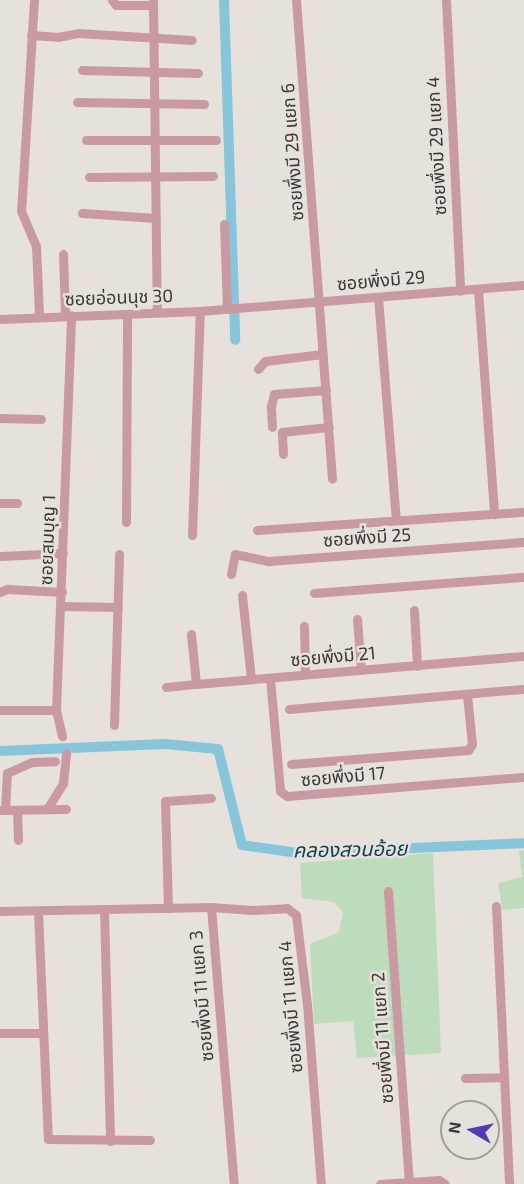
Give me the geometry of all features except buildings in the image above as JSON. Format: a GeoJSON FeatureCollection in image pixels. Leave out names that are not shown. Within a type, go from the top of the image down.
{"type":"FeatureCollection","features":[{"type":"Feature","properties":{"kind":"street"},"geometry":{"type":"LineString","coordinates":[[33,0],[21,211],[36,246],[39,316]]}},
{"type":"Feature","properties":{"kind":"street"},"geometry":{"type":"LineString","coordinates":[[112,0],[116,5],[152,2],[157,312]]}},
{"type":"Feature","properties":{"kind":"street","name":"ซอยพึ่งมี 29 แยก 6"},"geometry":{"type":"LineString","coordinates":[[296,0],[333,479]]}},
{"type":"Feature","properties":{"kind":"street","name":"ซอยพึ่งมี 29 แยก 4"},"geometry":{"type":"LineString","coordinates":[[446,0],[460,291]]}},
{"type":"Feature","properties":{"kind":"street"},"geometry":{"type":"LineString","coordinates":[[31,35],[58,37],[78,33],[192,40]]}},
{"type":"Feature","properties":{"kind":"street"},"geometry":{"type":"LineString","coordinates":[[82,70],[198,73]]}},
{"type":"Feature","properties":{"kind":"street"},"geometry":{"type":"LineString","coordinates":[[77,102],[204,104]]}},
{"type":"Feature","properties":{"kind":"street"},"geometry":{"type":"LineString","coordinates":[[86,140],[154,142],[216,140]]}},
{"type":"Feature","properties":{"kind":"street"},"geometry":{"type":"LineString","coordinates":[[89,177],[213,176]]}},
{"type":"Feature","properties":{"kind":"street"},"geometry":{"type":"LineString","coordinates":[[82,213],[156,218]]}},
{"type":"Feature","properties":{"kind":"street"},"geometry":{"type":"LineString","coordinates":[[224,224],[232,308]]}},
{"type":"Feature","properties":{"kind":"street","name":"ซอยสมบุญ 1"},"geometry":{"type":"LineString","coordinates":[[62,736],[56,710],[62,592],[68,315],[63,255]]}},
{"type":"Feature","properties":{"kind":"street","name":"ซอยพึ่งมี 29"},"geometry":{"type":"LineString","coordinates":[[232,308],[524,285]]}},
{"type":"Feature","properties":{"kind":"street"},"geometry":{"type":"LineString","coordinates":[[478,289],[494,514]]}},
{"type":"Feature","properties":{"kind":"street"},"geometry":{"type":"LineString","coordinates":[[378,297],[396,520]]}},
{"type":"Feature","properties":{"kind":"street","name":"ซอยอ่อนนุช 30"},"geometry":{"type":"LineString","coordinates":[[0,318],[232,308]]}},
{"type":"Feature","properties":{"kind":"street"},"geometry":{"type":"LineString","coordinates":[[192,535],[200,311]]}},
{"type":"Feature","properties":{"kind":"street"},"geometry":{"type":"LineString","coordinates":[[126,522],[127,314]]}},
{"type":"Feature","properties":{"kind":"street"},"geometry":{"type":"LineString","coordinates":[[258,369],[265,361],[323,354]]}},
{"type":"Feature","properties":{"kind":"street"},"geometry":{"type":"LineString","coordinates":[[272,427],[271,406],[274,394],[326,390]]}},
{"type":"Feature","properties":{"kind":"street"},"geometry":{"type":"LineString","coordinates":[[0,418],[41,418]]}},
{"type":"Feature","properties":{"kind":"street"},"geometry":{"type":"LineString","coordinates":[[283,454],[282,432],[329,427]]}},
{"type":"Feature","properties":{"kind":"street"},"geometry":{"type":"LineString","coordinates":[[0,503],[17,503]]}},
{"type":"Feature","properties":{"kind":"street"},"geometry":{"type":"LineString","coordinates":[[257,530],[524,512]]}},
{"type":"Feature","properties":{"kind":"street","name":"ซอยพึ่งมี 25"},"geometry":{"type":"LineString","coordinates":[[231,574],[235,555],[269,561],[524,542]]}},
{"type":"Feature","properties":{"kind":"street"},"geometry":{"type":"LineString","coordinates":[[1,556],[63,553]]}},
{"type":"Feature","properties":{"kind":"street"},"geometry":{"type":"LineString","coordinates":[[114,725],[119,554]]}},
{"type":"Feature","properties":{"kind":"street"},"geometry":{"type":"LineString","coordinates":[[314,593],[524,577]]}},
{"type":"Feature","properties":{"kind":"street"},"geometry":{"type":"LineString","coordinates":[[0,592],[7,590],[62,592]]}},
{"type":"Feature","properties":{"kind":"street"},"geometry":{"type":"LineString","coordinates":[[242,595],[251,679]]}},
{"type":"Feature","properties":{"kind":"street"},"geometry":{"type":"LineString","coordinates":[[61,606],[118,607]]}},
{"type":"Feature","properties":{"kind":"street"},"geometry":{"type":"LineString","coordinates":[[414,610],[417,666]]}},
{"type":"Feature","properties":{"kind":"street"},"geometry":{"type":"LineString","coordinates":[[357,619],[361,670]]}},
{"type":"Feature","properties":{"kind":"street"},"geometry":{"type":"LineString","coordinates":[[304,626],[305,674]]}},
{"type":"Feature","properties":{"kind":"street"},"geometry":{"type":"LineString","coordinates":[[191,634],[196,684]]}},
{"type":"Feature","properties":{"kind":"street","name":"ซอยพึ่งมี 21"},"geometry":{"type":"LineString","coordinates":[[166,687],[524,656]]}},
{"type":"Feature","properties":{"kind":"street","name":"ซอยพึ่งมี 17"},"geometry":{"type":"LineString","coordinates":[[270,678],[279,791],[287,796],[524,777]]}},
{"type":"Feature","properties":{"kind":"street"},"geometry":{"type":"LineString","coordinates":[[289,709],[524,689]]}},
{"type":"Feature","properties":{"kind":"street"},"geometry":{"type":"LineString","coordinates":[[291,764],[468,750],[472,744],[467,695]]}},
{"type":"Feature","properties":{"kind":"street"},"geometry":{"type":"LineString","coordinates":[[0,710],[56,710]]}},
{"type":"Feature","properties":{"kind":"street"},"geometry":{"type":"LineString","coordinates":[[47,810],[63,783],[66,753]]}},
{"type":"Feature","properties":{"kind":"street"},"geometry":{"type":"LineString","coordinates":[[55,761],[32,762],[7,773],[2,810],[66,809]]}},
{"type":"Feature","properties":{"kind":"street"},"geometry":{"type":"LineString","coordinates":[[168,908],[165,801],[211,798]]}},
{"type":"Feature","properties":{"kind":"street"},"geometry":{"type":"LineString","coordinates":[[17,810],[18,840]]}},
{"type":"Feature","properties":{"kind":"street","name":"ซอยพึ่งมี 11 แยก 2"},"geometry":{"type":"LineString","coordinates":[[388,891],[409,1182]]}},
{"type":"Feature","properties":{"kind":"street"},"geometry":{"type":"LineString","coordinates":[[496,906],[508,1184]]}},
{"type":"Feature","properties":{"kind":"street","name":"ซอยพึ่งมี 11 แยก 3"},"geometry":{"type":"LineString","coordinates":[[0,911],[211,908],[234,1184]]}},
{"type":"Feature","properties":{"kind":"street","name":"ซอยพึ่งมี 11 แยก 4"},"geometry":{"type":"LineString","coordinates":[[211,908],[252,910],[288,908],[296,915],[307,1004],[321,1184]]}},
{"type":"Feature","properties":{"kind":"street"},"geometry":{"type":"LineString","coordinates":[[104,909],[110,1141]]}},
{"type":"Feature","properties":{"kind":"street"},"geometry":{"type":"LineString","coordinates":[[38,912],[48,1138],[150,1140]]}},
{"type":"Feature","properties":{"kind":"street"},"geometry":{"type":"LineString","coordinates":[[0,1033],[42,1033]]}},
{"type":"Feature","properties":{"kind":"street"},"geometry":{"type":"LineString","coordinates":[[465,1078],[504,1077]]}},
{"type":"Feature","properties":{"kind":"street"},"geometry":{"type":"LineString","coordinates":[[380,1184],[439,1180],[445,1184]]}},
{"type":"Feature","properties":{"kind":"green space"},"geometry":{"type":"Polygon","coordinates":[[[524,850],[524,908],[502,910],[498,883],[522,877],[519,851],[524,850]]]}},
{"type":"Feature","properties":{"kind":"green space"},"geometry":{"type":"Polygon","coordinates":[[[433,853],[441,1053],[357,1058],[353,1021],[314,1024],[310,944],[339,932],[343,913],[334,902],[302,898],[300,863],[433,853]]]}},
{"type":"Feature","properties":{"kind":"waterway"},"geometry":{"type":"LineString","coordinates":[[224,0],[235,340]]}},
{"type":"Feature","properties":{"kind":"waterway","name":"คลองสวนอ้อย"},"geometry":{"type":"LineString","coordinates":[[0,751],[165,744],[218,749],[242,845],[298,853],[524,843]]}}]}
